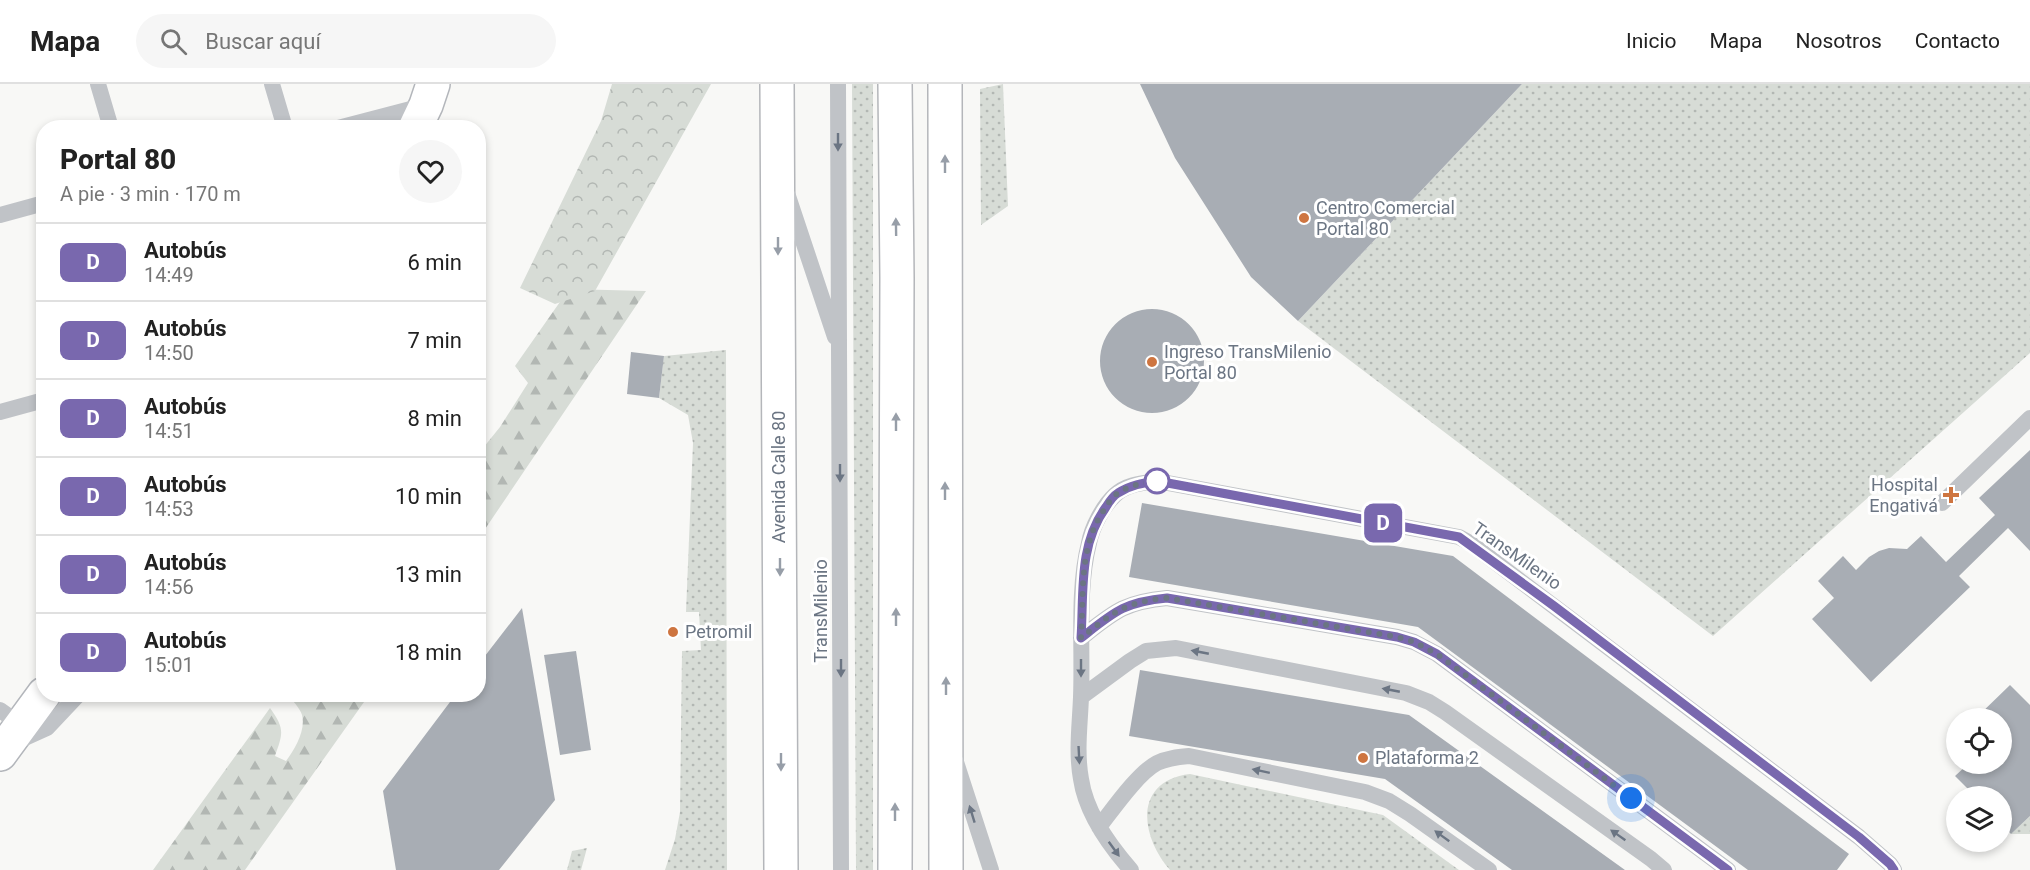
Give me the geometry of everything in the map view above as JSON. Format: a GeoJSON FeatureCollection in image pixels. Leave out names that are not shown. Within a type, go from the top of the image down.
{"type":"FeatureCollection","features":[{"type":"Feature","properties":{"kind":"main road","name":"Avenida Calle 80"},"geometry":{"type":"LineString","coordinates":[[777,84],[781,870]]}},
{"type":"Feature","properties":{"kind":"main road"},"geometry":{"type":"LineString","coordinates":[[895,84],[897,313],[895,870]]}},
{"type":"Feature","properties":{"kind":"main road"},"geometry":{"type":"LineString","coordinates":[[945,84],[946,870]]}},
{"type":"Feature","properties":{"kind":"main road"},"geometry":{"type":"LineString","coordinates":[[6,734],[36,702]]}},
{"type":"Feature","properties":{"kind":"lane"},"geometry":{"type":"LineString","coordinates":[[99,84],[109,120]]}},
{"type":"Feature","properties":{"kind":"lane"},"geometry":{"type":"LineString","coordinates":[[272,84],[283,120]]}},
{"type":"Feature","properties":{"kind":"lane","name":"TransMilenio"},"geometry":{"type":"LineString","coordinates":[[838,84],[841,870]]}},
{"type":"Feature","properties":{"kind":"lane"},"geometry":{"type":"LineString","coordinates":[[368,120],[424,105]]}},
{"type":"Feature","properties":{"kind":"lane","name":"TransMilenio"},"geometry":{"type":"LineString","coordinates":[[778,167],[840,351]]}},
{"type":"Feature","properties":{"kind":"lane"},"geometry":{"type":"LineString","coordinates":[[0,215],[36,205]]}},
{"type":"Feature","properties":{"kind":"lane"},"geometry":{"type":"LineString","coordinates":[[0,412],[36,402]]}},
{"type":"Feature","properties":{"kind":"lane"},"geometry":{"type":"LineString","coordinates":[[1942,503],[2030,418]]}},
{"type":"Feature","properties":{"kind":"lane","name":"TransMilenio"},"geometry":{"type":"LineString","coordinates":[[1131,870],[1115,851],[1100,827],[1088,804],[1081,780],[1078,748],[1084,569],[1089,540],[1101,514],[1115,494],[1136,484],[1157,481],[1459,537],[1562,611],[1859,837],[1890,864],[1893,870]]}},
{"type":"Feature","properties":{"kind":"lane"},"geometry":{"type":"LineString","coordinates":[[1081,638],[1127,605],[1144,600],[1167,598],[1397,637],[1414,642],[1437,654],[1728,870]]}},
{"type":"Feature","properties":{"kind":"lane"},"geometry":{"type":"LineString","coordinates":[[1081,697],[1146,651],[1176,648],[1406,693],[1444,711],[1664,870]]}},
{"type":"Feature","properties":{"kind":"lane"},"geometry":{"type":"LineString","coordinates":[[6,734],[47,728],[71,702]]}},
{"type":"Feature","properties":{"kind":"lane"},"geometry":{"type":"LineString","coordinates":[[946,727],[990,870]]}},
{"type":"Feature","properties":{"kind":"lane"},"geometry":{"type":"LineString","coordinates":[[1100,827],[1130,789],[1155,764],[1171,758],[1189,756],[1365,792],[1389,801],[1489,870]]}},
{"type":"Feature","properties":{"kind":"green space"},"geometry":{"type":"Polygon","coordinates":[[[612,84],[711,84],[595,291],[555,304],[520,288],[601,121],[612,84]]]}},
{"type":"Feature","properties":{"kind":"green space"},"geometry":{"type":"Polygon","coordinates":[[[852,84],[873,84],[873,870],[856,870],[852,84]]]}},
{"type":"Feature","properties":{"kind":"green space"},"geometry":{"type":"Polygon","coordinates":[[[1003,84],[1008,206],[981,225],[980,89],[1003,84]]]}},
{"type":"Feature","properties":{"kind":"green space"},"geometry":{"type":"Polygon","coordinates":[[[1522,84],[2030,84],[2030,353],[1713,636],[1298,321],[1522,84]]]}},
{"type":"Feature","properties":{"kind":"green space"},"geometry":{"type":"Polygon","coordinates":[[[569,289],[646,291],[486,528],[486,444],[528,383],[515,366],[569,289]]]}},
{"type":"Feature","properties":{"kind":"green space"},"geometry":{"type":"Polygon","coordinates":[[[726,350],[727,870],[665,870],[675,839],[680,812],[682,651],[701,650],[699,612],[686,612],[693,443],[688,415],[659,398],[664,356],[726,350]]]}},
{"type":"Feature","properties":{"kind":"green space"},"geometry":{"type":"Polygon","coordinates":[[[294,702],[364,702],[245,870],[153,870],[270,708],[281,731],[275,756],[286,761],[299,739],[303,721],[300,710],[294,702]]]}},
{"type":"Feature","properties":{"kind":"green space"},"geometry":{"type":"Polygon","coordinates":[[[1190,774],[1383,815],[1459,870],[1170,870],[1152,842],[1147,812],[1151,798],[1159,787],[1172,779],[1190,774]]]}},
{"type":"Feature","properties":{"kind":"green space"},"geometry":{"type":"Polygon","coordinates":[[[2030,816],[2030,834],[2012,833],[2030,816]]]}},
{"type":"Feature","properties":{"kind":"green space"},"geometry":{"type":"Polygon","coordinates":[[[587,848],[581,870],[567,870],[572,851],[587,848]]]}},
{"type":"Feature","properties":{"kind":"building","name":"Centro Comercial Portal 80"},"geometry":{"type":"Polygon","coordinates":[[[1140,84],[1522,84],[1298,321],[1251,277],[1175,158],[1140,84]]]}},
{"type":"Feature","properties":{"kind":"building","name":"Ingreso TransMilenio Portal 80"},"geometry":{"type":"Polygon","coordinates":[[[1152,309],[1172,313],[1189,324],[1200,341],[1204,361],[1200,381],[1189,398],[1172,409],[1152,413],[1132,409],[1115,398],[1104,381],[1100,361],[1104,341],[1115,324],[1132,313],[1152,309]]]}},
{"type":"Feature","properties":{"kind":"building"},"geometry":{"type":"Polygon","coordinates":[[[631,352],[664,356],[659,398],[627,394],[631,352]]]}},
{"type":"Feature","properties":{"kind":"building"},"geometry":{"type":"Polygon","coordinates":[[[2030,450],[2030,551],[2008,528],[1959,576],[1970,587],[1871,682],[1812,619],[1834,598],[1818,581],[1843,556],[1856,570],[1879,551],[1889,548],[1907,549],[1921,536],[1946,562],[1995,515],[1979,498],[2030,450]]]}},
{"type":"Feature","properties":{"kind":"building"},"geometry":{"type":"Polygon","coordinates":[[[1142,503],[1453,556],[1849,854],[1837,870],[1748,870],[1418,627],[1129,577],[1142,503]]]}},
{"type":"Feature","properties":{"kind":"building"},"geometry":{"type":"Polygon","coordinates":[[[522,608],[555,800],[499,870],[396,870],[383,791],[450,702],[486,702],[486,655],[522,608]]]}},
{"type":"Feature","properties":{"kind":"building"},"geometry":{"type":"Polygon","coordinates":[[[576,651],[591,750],[560,755],[544,655],[576,651]]]}},
{"type":"Feature","properties":{"kind":"building","name":"Plataforma 2"},"geometry":{"type":"Polygon","coordinates":[[[1140,670],[1409,715],[1625,870],[1512,870],[1385,779],[1129,736],[1140,670]]]}},
{"type":"Feature","properties":{"kind":"building"},"geometry":{"type":"Polygon","coordinates":[[[2010,685],[2030,705],[2030,816],[2012,833],[2012,786],[1965,786],[1955,776],[1957,774],[2012,774],[2012,708],[1986,708],[2010,685]]]}},
{"type":"Feature","properties":{"kind":"bus line","name":"D"},"geometry":{"type":"LineString","coordinates":[[1728,870],[1437,654],[1414,642],[1397,637],[1167,598],[1144,600],[1127,605],[1081,638],[1084,569],[1089,540],[1101,514],[1115,494],[1136,484],[1157,481],[1459,537],[1470,543],[1859,837],[1894,870]]}},
{"type":"Feature","properties":{"kind":"place","name":"Centro Comercial Portal 80"},"geometry":{"type":"Point","coordinates":[1304,218]}},
{"type":"Feature","properties":{"kind":"place","name":"Ingreso TransMilenio Portal 80"},"geometry":{"type":"Point","coordinates":[1152,362]}},
{"type":"Feature","properties":{"kind":"place","name":"Hospital Engativá"},"geometry":{"type":"Point","coordinates":[1951,495]}},
{"type":"Feature","properties":{"kind":"place","name":"Petromil"},"geometry":{"type":"Point","coordinates":[673,632]}},
{"type":"Feature","properties":{"kind":"place","name":"Plataforma 2"},"geometry":{"type":"Point","coordinates":[1363,758]}},
{"type":"Feature","properties":{"kind":"route"},"geometry":{"type":"LineString","coordinates":[[1157,481],[1136,484],[1115,494],[1101,514],[1089,540],[1084,569],[1081,638],[1127,605],[1144,600],[1167,598],[1397,637],[1414,642],[1437,654],[1631,798]]}}]}
